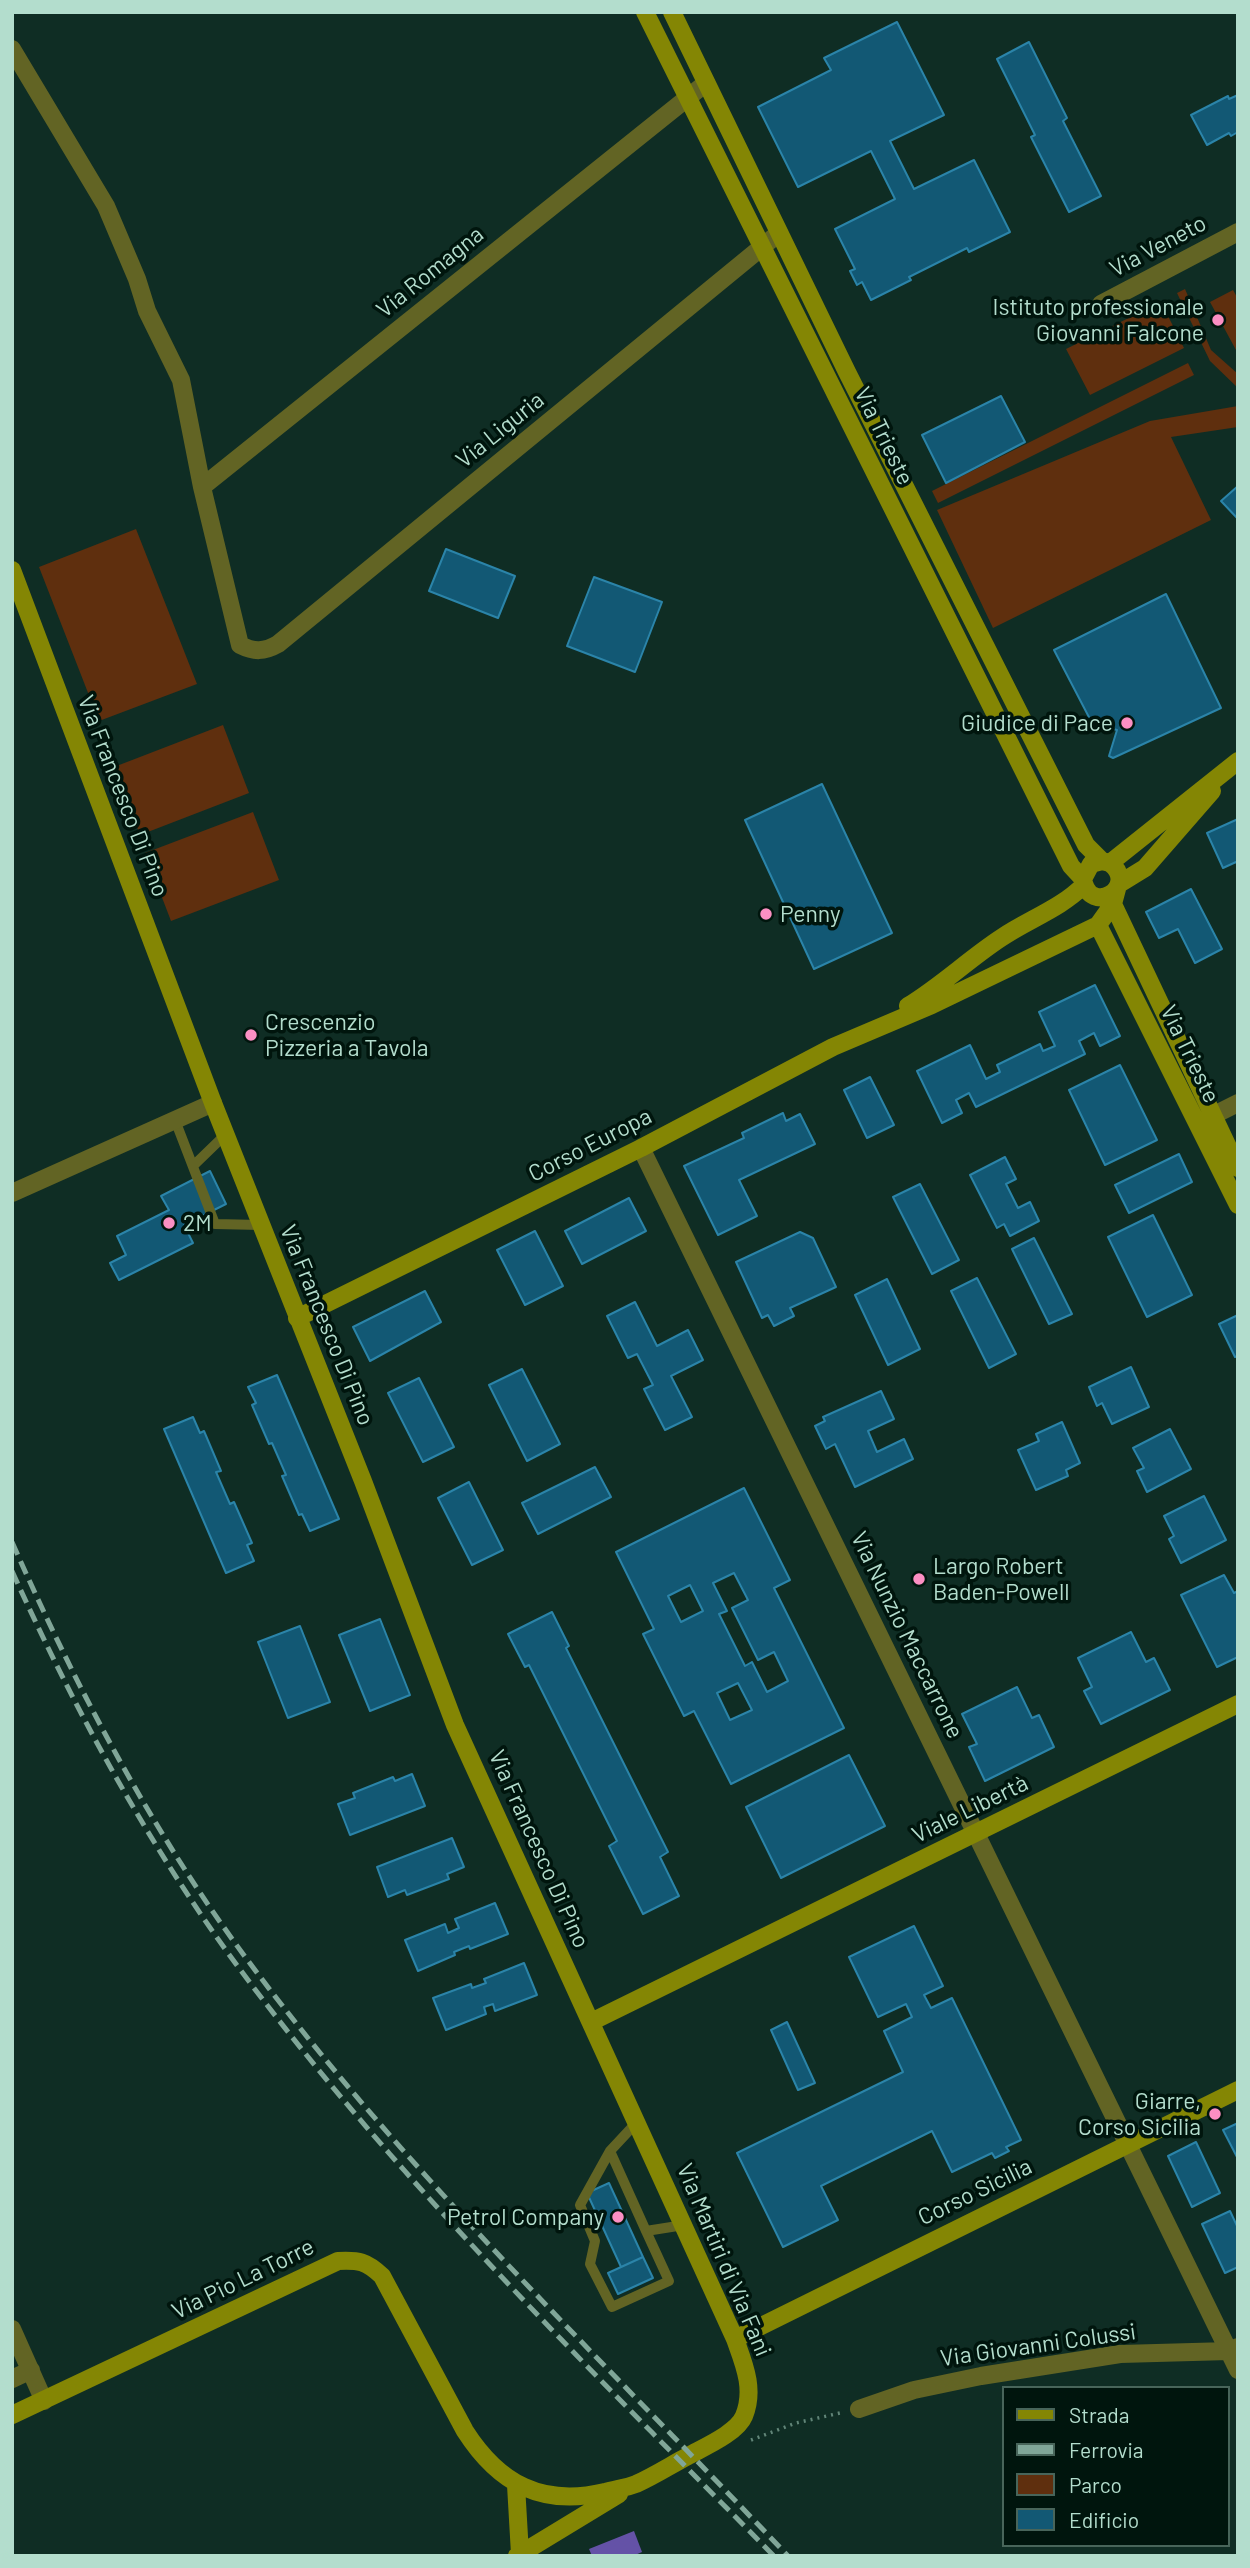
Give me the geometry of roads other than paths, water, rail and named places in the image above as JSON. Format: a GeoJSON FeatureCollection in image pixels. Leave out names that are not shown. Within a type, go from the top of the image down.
{"type":"FeatureCollection","features":[{"type":"Feature","properties":{"kind":"street","name":"Via Trieste"},"geometry":{"type":"LineString","coordinates":[[645,12],[1071,866],[1084,882]]}},
{"type":"Feature","properties":{"kind":"street","name":"Via Trieste"},"geometry":{"type":"LineString","coordinates":[[671,12],[1086,845],[1106,862]]}},
{"type":"Feature","properties":{"kind":"street"},"geometry":{"type":"LineString","coordinates":[[12,49],[106,206],[124,246],[147,311],[181,380],[202,487]]}},
{"type":"Feature","properties":{"kind":"street","name":"Via Romagna"},"geometry":{"type":"LineString","coordinates":[[202,487],[706,83]]}},
{"type":"Feature","properties":{"kind":"street","name":"Via Veneto"},"geometry":{"type":"LineString","coordinates":[[1101,304],[1238,232]]}},
{"type":"Feature","properties":{"kind":"street","name":"Via Liguria"},"geometry":{"type":"LineString","coordinates":[[202,487],[240,645],[252,651],[268,650],[779,233]]}},
{"type":"Feature","properties":{"kind":"street","name":"Via Francesco Di Pino"},"geometry":{"type":"LineString","coordinates":[[12,570],[225,1135],[363,1481],[455,1725],[621,2088]]}},
{"type":"Feature","properties":{"kind":"street"},"geometry":{"type":"LineString","coordinates":[[866,1032],[946,981],[1002,937],[1069,900],[1084,882],[1091,864],[1106,862],[1233,766]]}},
{"type":"Feature","properties":{"kind":"street"},"geometry":{"type":"LineString","coordinates":[[1084,882],[1091,894],[1102,898],[1116,892],[1154,859],[1233,766]]}},
{"type":"Feature","properties":{"kind":"street"},"geometry":{"type":"LineString","coordinates":[[866,1032],[932,1005],[1098,925],[1116,892],[1118,872],[1106,862]]}},
{"type":"Feature","properties":{"kind":"street","name":"Via Trieste"},"geometry":{"type":"LineString","coordinates":[[1116,892],[1238,1205]]}},
{"type":"Feature","properties":{"kind":"street"},"geometry":{"type":"LineString","coordinates":[[1039,917],[1047,939],[1057,944]]}},
{"type":"Feature","properties":{"kind":"street","name":"Via Trieste"},"geometry":{"type":"LineString","coordinates":[[1098,925],[1205,1120],[1238,1168]]}},
{"type":"Feature","properties":{"kind":"street","name":"Corso Europa"},"geometry":{"type":"LineString","coordinates":[[298,1318],[866,1032]]}},
{"type":"Feature","properties":{"kind":"street"},"geometry":{"type":"LineString","coordinates":[[12,1193],[213,1103]]}},
{"type":"Feature","properties":{"kind":"street"},"geometry":{"type":"LineString","coordinates":[[1205,1120],[1238,1103]]}},
{"type":"Feature","properties":{"kind":"street","name":"Via Nunzio Maccarrone"},"geometry":{"type":"LineString","coordinates":[[641,1147],[1128,2144],[1233,2349],[1238,2370]]}},
{"type":"Feature","properties":{"kind":"street","name":"Viale Libertà"},"geometry":{"type":"LineString","coordinates":[[591,2022],[1238,1704]]}},
{"type":"Feature","properties":{"kind":"street","name":"Via Martiri di Via Fani"},"geometry":{"type":"LineString","coordinates":[[516,2485],[541,2494],[570,2497],[596,2494],[635,2484],[721,2438],[743,2418],[750,2387],[735,2339],[621,2088]]}},
{"type":"Feature","properties":{"kind":"street","name":"Corso Sicilia"},"geometry":{"type":"LineString","coordinates":[[735,2339],[1238,2090]]}},
{"type":"Feature","properties":{"kind":"street","name":"Via Pio La Torre"},"geometry":{"type":"LineString","coordinates":[[12,2415],[338,2261],[353,2260],[369,2264],[382,2276],[480,2455],[516,2485]]}},
{"type":"Feature","properties":{"kind":"street"},"geometry":{"type":"LineString","coordinates":[[12,2329],[44,2401]]}},
{"type":"Feature","properties":{"kind":"street","name":"Via Giovanni Colussi"},"geometry":{"type":"LineString","coordinates":[[859,2409],[914,2390],[1006,2372],[1120,2354],[1233,2349]]}},
{"type":"Feature","properties":{"kind":"street"},"geometry":{"type":"LineString","coordinates":[[12,2379],[31,2370]]}},
{"type":"Feature","properties":{"kind":"street"},"geometry":{"type":"LineString","coordinates":[[516,2485],[518,2555],[635,2484]]}},
{"type":"Feature","properties":{"kind":"lane"},"geometry":{"type":"LineString","coordinates":[[175,1120],[215,1224],[261,1225]]}},
{"type":"Feature","properties":{"kind":"lane"},"geometry":{"type":"LineString","coordinates":[[193,1166],[225,1135]]}},
{"type":"Feature","properties":{"kind":"lane"},"geometry":{"type":"LineString","coordinates":[[610,2151],[668,2281],[612,2307],[590,2264],[596,2241],[580,2205],[610,2151],[637,2122]]}},
{"type":"Feature","properties":{"kind":"lane"},"geometry":{"type":"LineString","coordinates":[[646,2231],[684,2225]]}},
{"type":"Feature","properties":{"kind":"railway"},"geometry":{"type":"LineString","coordinates":[[12,1542],[62,1650],[117,1756],[178,1859],[246,1958],[308,2038],[439,2191],[788,2556]]}},
{"type":"Feature","properties":{"kind":"railway"},"geometry":{"type":"LineString","coordinates":[[12,1571],[87,1724],[142,1823],[203,1918],[297,2043],[427,2196],[494,2269],[774,2556]]}},
{"type":"Feature","properties":{"kind":"place","name":"Istituto professionale Giovanni Falcone"},"geometry":{"type":"Point","coordinates":[1218,320]}},
{"type":"Feature","properties":{"kind":"place","name":"Giudice di Pace"},"geometry":{"type":"Point","coordinates":[1127,723]}},
{"type":"Feature","properties":{"kind":"place","name":"Penny"},"geometry":{"type":"Point","coordinates":[766,914]}},
{"type":"Feature","properties":{"kind":"place","name":"Crescenzio Pizzeria a Tavola"},"geometry":{"type":"Point","coordinates":[251,1035]}},
{"type":"Feature","properties":{"kind":"place","name":"2M"},"geometry":{"type":"Point","coordinates":[169,1223]}},
{"type":"Feature","properties":{"kind":"place","name":"Largo Robert Baden-Powell"},"geometry":{"type":"Point","coordinates":[919,1579]}},
{"type":"Feature","properties":{"kind":"place","name":"Giarre, Corso Sicilia"},"geometry":{"type":"Point","coordinates":[1215,2114]}},
{"type":"Feature","properties":{"kind":"place","name":"Petrol Company"},"geometry":{"type":"Point","coordinates":[618,2217]}}]}
